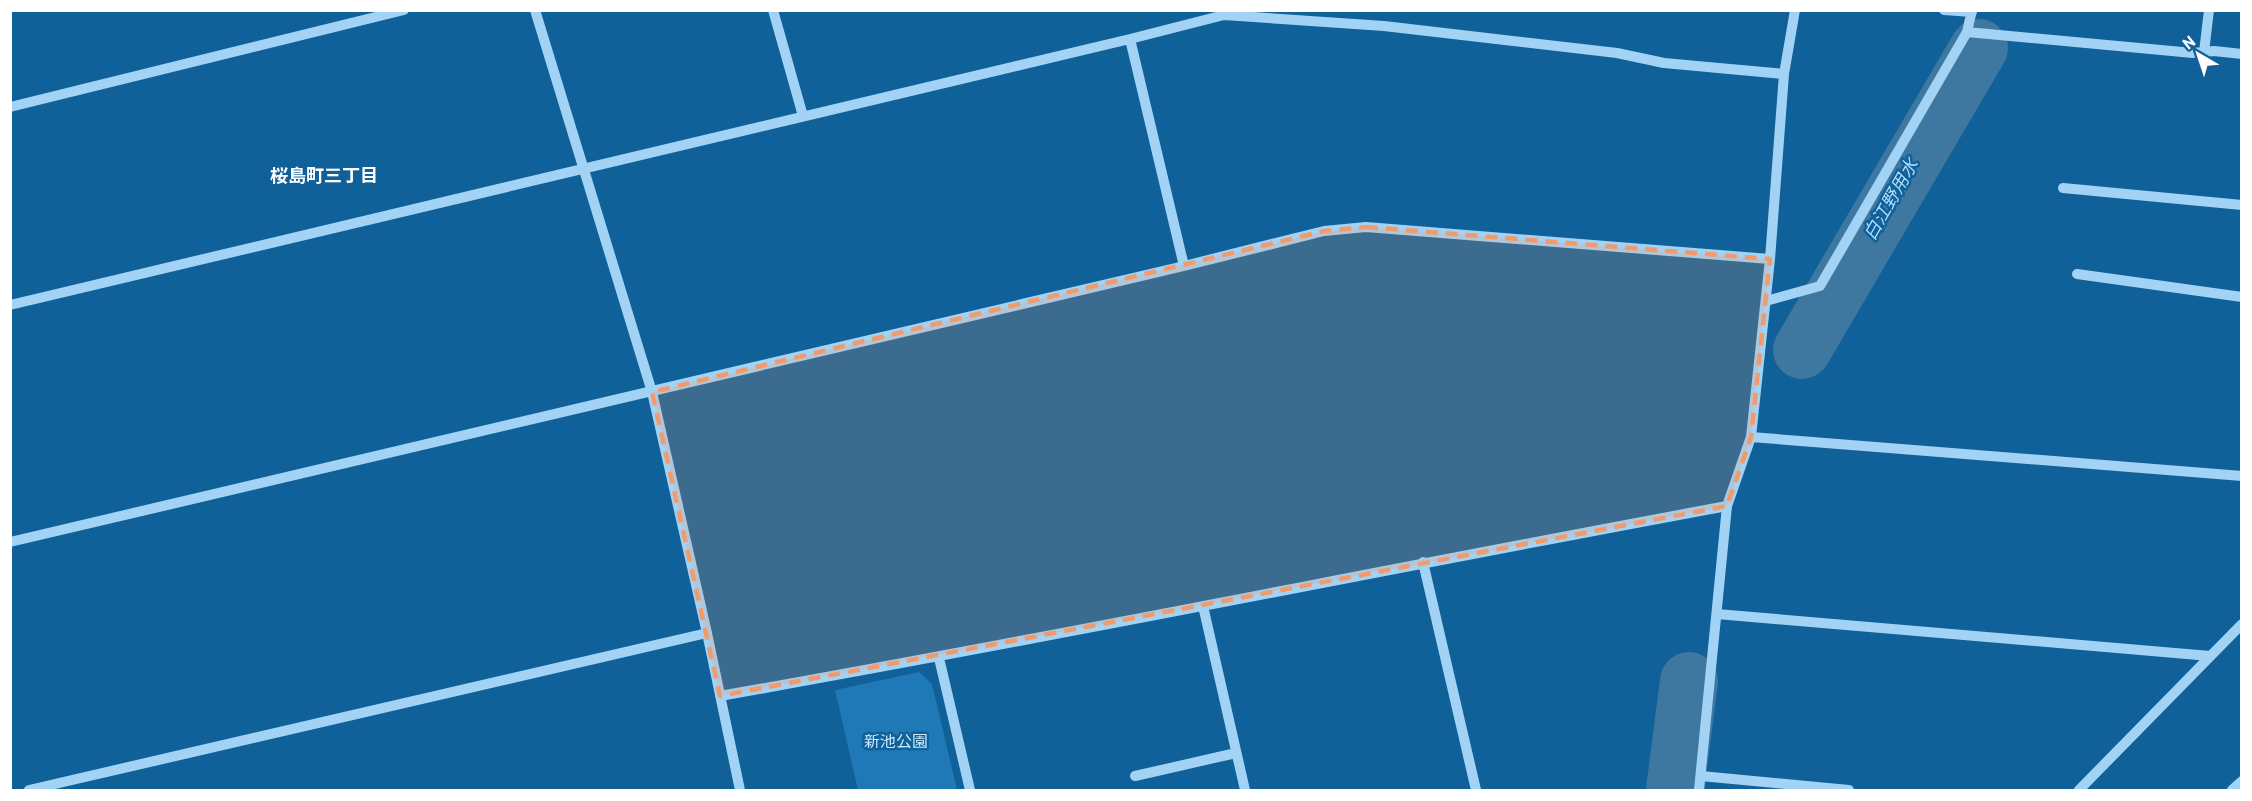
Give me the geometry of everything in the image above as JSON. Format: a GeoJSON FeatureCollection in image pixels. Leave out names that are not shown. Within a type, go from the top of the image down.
{"type":"FeatureCollection","features":[{"type":"Feature","properties":{"kind":"street"},"geometry":{"type":"LineString","coordinates":[[10,107],[404,10]]}},
{"type":"Feature","properties":{"kind":"street"},"geometry":{"type":"LineString","coordinates":[[535,10],[652,392],[740,790]]}},
{"type":"Feature","properties":{"kind":"street"},"geometry":{"type":"LineString","coordinates":[[773,10],[803,117]]}},
{"type":"Feature","properties":{"kind":"street"},"geometry":{"type":"LineString","coordinates":[[1699,790],[1727,506],[1751,436],[1770,259],[1784,74],[1795,10]]}},
{"type":"Feature","properties":{"kind":"street"},"geometry":{"type":"LineString","coordinates":[[1766,301],[1820,286],[1968,32],[1972,11],[1944,10]]}},
{"type":"Feature","properties":{"kind":"street"},"geometry":{"type":"LineString","coordinates":[[2205,52],[2209,10]]}},
{"type":"Feature","properties":{"kind":"street"},"geometry":{"type":"LineString","coordinates":[[10,305],[1224,15],[1384,26],[1617,53],[1664,63],[1784,74]]}},
{"type":"Feature","properties":{"kind":"street"},"geometry":{"type":"LineString","coordinates":[[1968,32],[2193,53],[2241,54]]}},
{"type":"Feature","properties":{"kind":"street"},"geometry":{"type":"LineString","coordinates":[[1130,39],[1184,266]]}},
{"type":"Feature","properties":{"kind":"street"},"geometry":{"type":"LineString","coordinates":[[2062,188],[2241,205]]}},
{"type":"Feature","properties":{"kind":"street"},"geometry":{"type":"LineString","coordinates":[[10,542],[652,392],[1324,231],[1366,227],[1770,259]]}},
{"type":"Feature","properties":{"kind":"street"},"geometry":{"type":"LineString","coordinates":[[2077,274],[2241,297]]}},
{"type":"Feature","properties":{"kind":"street"},"geometry":{"type":"LineString","coordinates":[[1751,436],[2241,476]]}},
{"type":"Feature","properties":{"kind":"street"},"geometry":{"type":"LineString","coordinates":[[720,696],[939,658],[1424,562],[1727,506]]}},
{"type":"Feature","properties":{"kind":"street"},"geometry":{"type":"LineString","coordinates":[[1424,562],[1476,790]]}},
{"type":"Feature","properties":{"kind":"street"},"geometry":{"type":"LineString","coordinates":[[1203,606],[1245,790]]}},
{"type":"Feature","properties":{"kind":"street"},"geometry":{"type":"LineString","coordinates":[[1717,614],[2210,656]]}},
{"type":"Feature","properties":{"kind":"street"},"geometry":{"type":"LineString","coordinates":[[2079,790],[2241,624]]}},
{"type":"Feature","properties":{"kind":"street"},"geometry":{"type":"LineString","coordinates":[[29,790],[707,633]]}},
{"type":"Feature","properties":{"kind":"street"},"geometry":{"type":"LineString","coordinates":[[939,658],[970,790]]}},
{"type":"Feature","properties":{"kind":"street"},"geometry":{"type":"LineString","coordinates":[[1135,776],[1236,753]]}},
{"type":"Feature","properties":{"kind":"street"},"geometry":{"type":"LineString","coordinates":[[1701,776],[1849,790]]}},
{"type":"Feature","properties":{"kind":"street"},"geometry":{"type":"LineString","coordinates":[[2232,790],[2241,781]]}},
{"type":"Feature","properties":{"kind":"highlighted area"},"geometry":{"type":"Polygon","coordinates":[[[1366,227],[1433,231],[1770,259],[1751,437],[1727,506],[720,696],[652,392],[1324,231],[1366,227]]]}},
{"type":"Feature","properties":{"kind":"green space","name":"新池公園"},"geometry":{"type":"Polygon","coordinates":[[[919,672],[932,684],[957,790],[858,790],[835,690],[919,672]]]}},
{"type":"Feature","properties":{"kind":"waterway","name":"白江野用水"},"geometry":{"type":"LineString","coordinates":[[1802,350],[1979,48]]}},
{"type":"Feature","properties":{"kind":"waterway","name":"白江野用水"},"geometry":{"type":"LineString","coordinates":[[1675,790],[1689,681]]}},
{"type":"Feature","properties":{"kind":"district","name":"桜島町三丁目"},"geometry":{"type":"Point","coordinates":[324,175]}}]}
